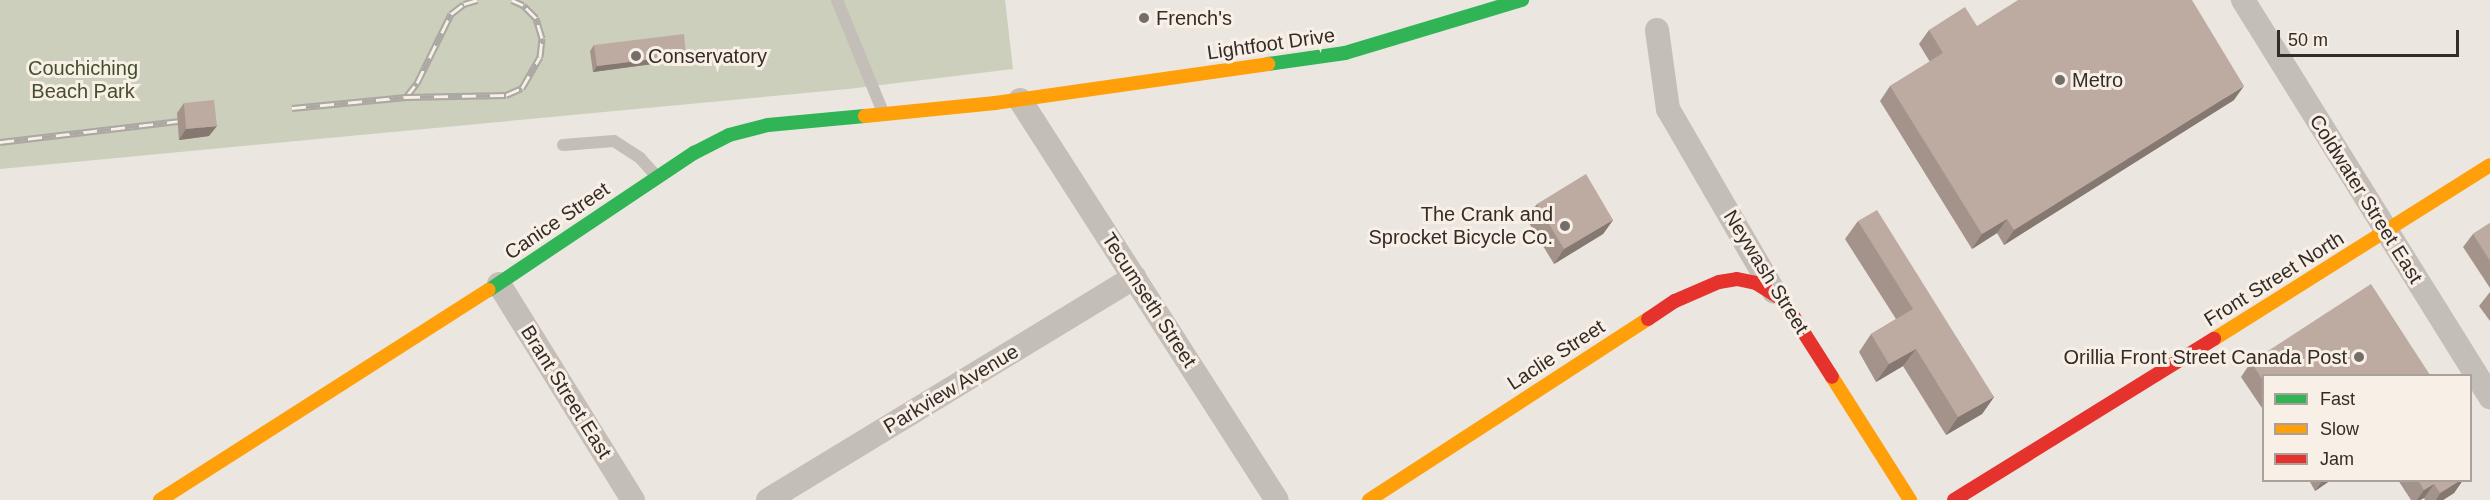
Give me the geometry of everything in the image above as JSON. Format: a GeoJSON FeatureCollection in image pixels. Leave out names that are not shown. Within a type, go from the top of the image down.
{"type":"FeatureCollection","features":[{"type":"Feature","properties":{"kind":"street","name":"Lightfoot Drive"},"geometry":{"type":"LineString","coordinates":[[1020,100],[1345,53],[1452,24],[1522,0]]}},
{"type":"Feature","properties":{"kind":"street","name":"Coldwater Street East"},"geometry":{"type":"LineString","coordinates":[[2243,0],[2490,397]]}},
{"type":"Feature","properties":{"kind":"street","name":"Neywash Street"},"geometry":{"type":"LineString","coordinates":[[1657,30],[1668,109],[1774,292],[1790,310],[1910,500]]}},
{"type":"Feature","properties":{"kind":"street","name":"Canice Street"},"geometry":{"type":"LineString","coordinates":[[160,500],[499,284],[715,140],[742,130],[768,125],[884,116],[1020,100]]}},
{"type":"Feature","properties":{"kind":"street","name":"Tecumseth Street"},"geometry":{"type":"LineString","coordinates":[[1020,100],[1277,500]]}},
{"type":"Feature","properties":{"kind":"street","name":"Front Street North"},"geometry":{"type":"LineString","coordinates":[[1954,500],[2388,232],[2490,165]]}},
{"type":"Feature","properties":{"kind":"street","name":"Parkview Avenue"},"geometry":{"type":"LineString","coordinates":[[768,500],[1135,278]]}},
{"type":"Feature","properties":{"kind":"street","name":"Laclie Street"},"geometry":{"type":"LineString","coordinates":[[1369,500],[1675,301],[1719,282],[1737,279],[1756,282],[1774,292]]}},
{"type":"Feature","properties":{"kind":"street","name":"Brant Street East"},"geometry":{"type":"LineString","coordinates":[[499,284],[633,500]]}},
{"type":"Feature","properties":{"kind":"lane"},"geometry":{"type":"LineString","coordinates":[[837,0],[880,98],[884,116]]}},
{"type":"Feature","properties":{"kind":"lane"},"geometry":{"type":"LineString","coordinates":[[563,145],[614,141],[640,159],[658,177]]}},
{"type":"Feature","properties":{"kind":"green space","name":"Couchiching Beach Park"},"geometry":{"type":"Polygon","coordinates":[[[0,0],[1005,0],[1013,69],[848,89],[0,169],[0,0]]]}},
{"type":"Feature","properties":{"kind":"building"},"geometry":{"type":"Polygon","coordinates":[[[2018,0],[2192,0],[2244,86],[2014,230],[2007,219],[1982,234],[1890,86],[1943,53],[1929,30],[1965,7],[1977,26],[2018,0]]]}},
{"type":"Feature","properties":{"kind":"building","name":"Conservatory"},"geometry":{"type":"Polygon","coordinates":[[[684,34],[686,55],[597,66],[594,45],[684,34]]]}},
{"type":"Feature","properties":{"kind":"building"},"geometry":{"type":"Polygon","coordinates":[[[214,100],[217,126],[186,129],[184,103],[214,100]]]}},
{"type":"Feature","properties":{"kind":"building","name":"The Crank and Sprocket Bicycle Co."},"geometry":{"type":"Polygon","coordinates":[[[1586,174],[1613,220],[1564,249],[1537,204],[1586,174]]]}},
{"type":"Feature","properties":{"kind":"building"},"geometry":{"type":"Polygon","coordinates":[[[1877,210],[1994,397],[1958,417],[1916,349],[1889,364],[1871,334],[1913,309],[1858,221],[1877,210]]]}},
{"type":"Feature","properties":{"kind":"building"},"geometry":{"type":"Polygon","coordinates":[[[2490,223],[2490,261],[2473,234],[2490,223]]]}},
{"type":"Feature","properties":{"kind":"building"},"geometry":{"type":"Polygon","coordinates":[[[2371,284],[2429,374],[2262,374],[2262,379],[2251,362],[2371,284]]]}},
{"type":"Feature","properties":{"kind":"building"},"geometry":{"type":"Polygon","coordinates":[[[2419,482],[2458,482],[2440,493],[2434,484],[2424,490],[2419,482]]]}},
{"type":"Feature","properties":{"kind":"railway"},"geometry":{"type":"LineString","coordinates":[[406,97],[417,83],[451,14],[464,4],[477,0]]}},
{"type":"Feature","properties":{"kind":"railway"},"geometry":{"type":"LineString","coordinates":[[292,108],[406,97],[506,95],[522,88],[540,57],[542,38],[536,18],[523,5],[512,0]]}},
{"type":"Feature","properties":{"kind":"railway"},"geometry":{"type":"LineString","coordinates":[[0,142],[178,121]]}},
{"type":"Feature","properties":{"kind":"traffic: fast"},"geometry":{"type":"LineString","coordinates":[[1268,64],[1345,53],[1522,0]]}},
{"type":"Feature","properties":{"kind":"traffic: fast"},"geometry":{"type":"LineString","coordinates":[[489,290],[694,153],[729,135],[768,125],[865,116]]}},
{"type":"Feature","properties":{"kind":"traffic: slow"},"geometry":{"type":"LineString","coordinates":[[865,116],[995,103],[1268,64]]}},
{"type":"Feature","properties":{"kind":"traffic: slow"},"geometry":{"type":"LineString","coordinates":[[2214,339],[2490,165]]}},
{"type":"Feature","properties":{"kind":"traffic: slow"},"geometry":{"type":"LineString","coordinates":[[160,500],[489,290]]}},
{"type":"Feature","properties":{"kind":"traffic: slow"},"geometry":{"type":"LineString","coordinates":[[1369,500],[1648,319]]}},
{"type":"Feature","properties":{"kind":"traffic: slow"},"geometry":{"type":"LineString","coordinates":[[1832,377],[1910,500]]}},
{"type":"Feature","properties":{"kind":"traffic: jam"},"geometry":{"type":"LineString","coordinates":[[1648,319],[1675,301],[1719,282],[1737,279],[1756,283],[1783,300],[1832,377]]}},
{"type":"Feature","properties":{"kind":"traffic: jam"},"geometry":{"type":"LineString","coordinates":[[1954,500],[2214,339]]}},
{"type":"Feature","properties":{"kind":"place","name":"French's"},"geometry":{"type":"Point","coordinates":[1144,18]}},
{"type":"Feature","properties":{"kind":"place","name":"Conservatory"},"geometry":{"type":"Point","coordinates":[636,56]}},
{"type":"Feature","properties":{"kind":"place","name":"Metro"},"geometry":{"type":"Point","coordinates":[2060,80]}},
{"type":"Feature","properties":{"kind":"place","name":"The Crank and Sprocket Bicycle Co."},"geometry":{"type":"Point","coordinates":[1565,226]}},
{"type":"Feature","properties":{"kind":"place","name":"Orillia Front Street Canada Post"},"geometry":{"type":"Point","coordinates":[2359,357]}}]}
